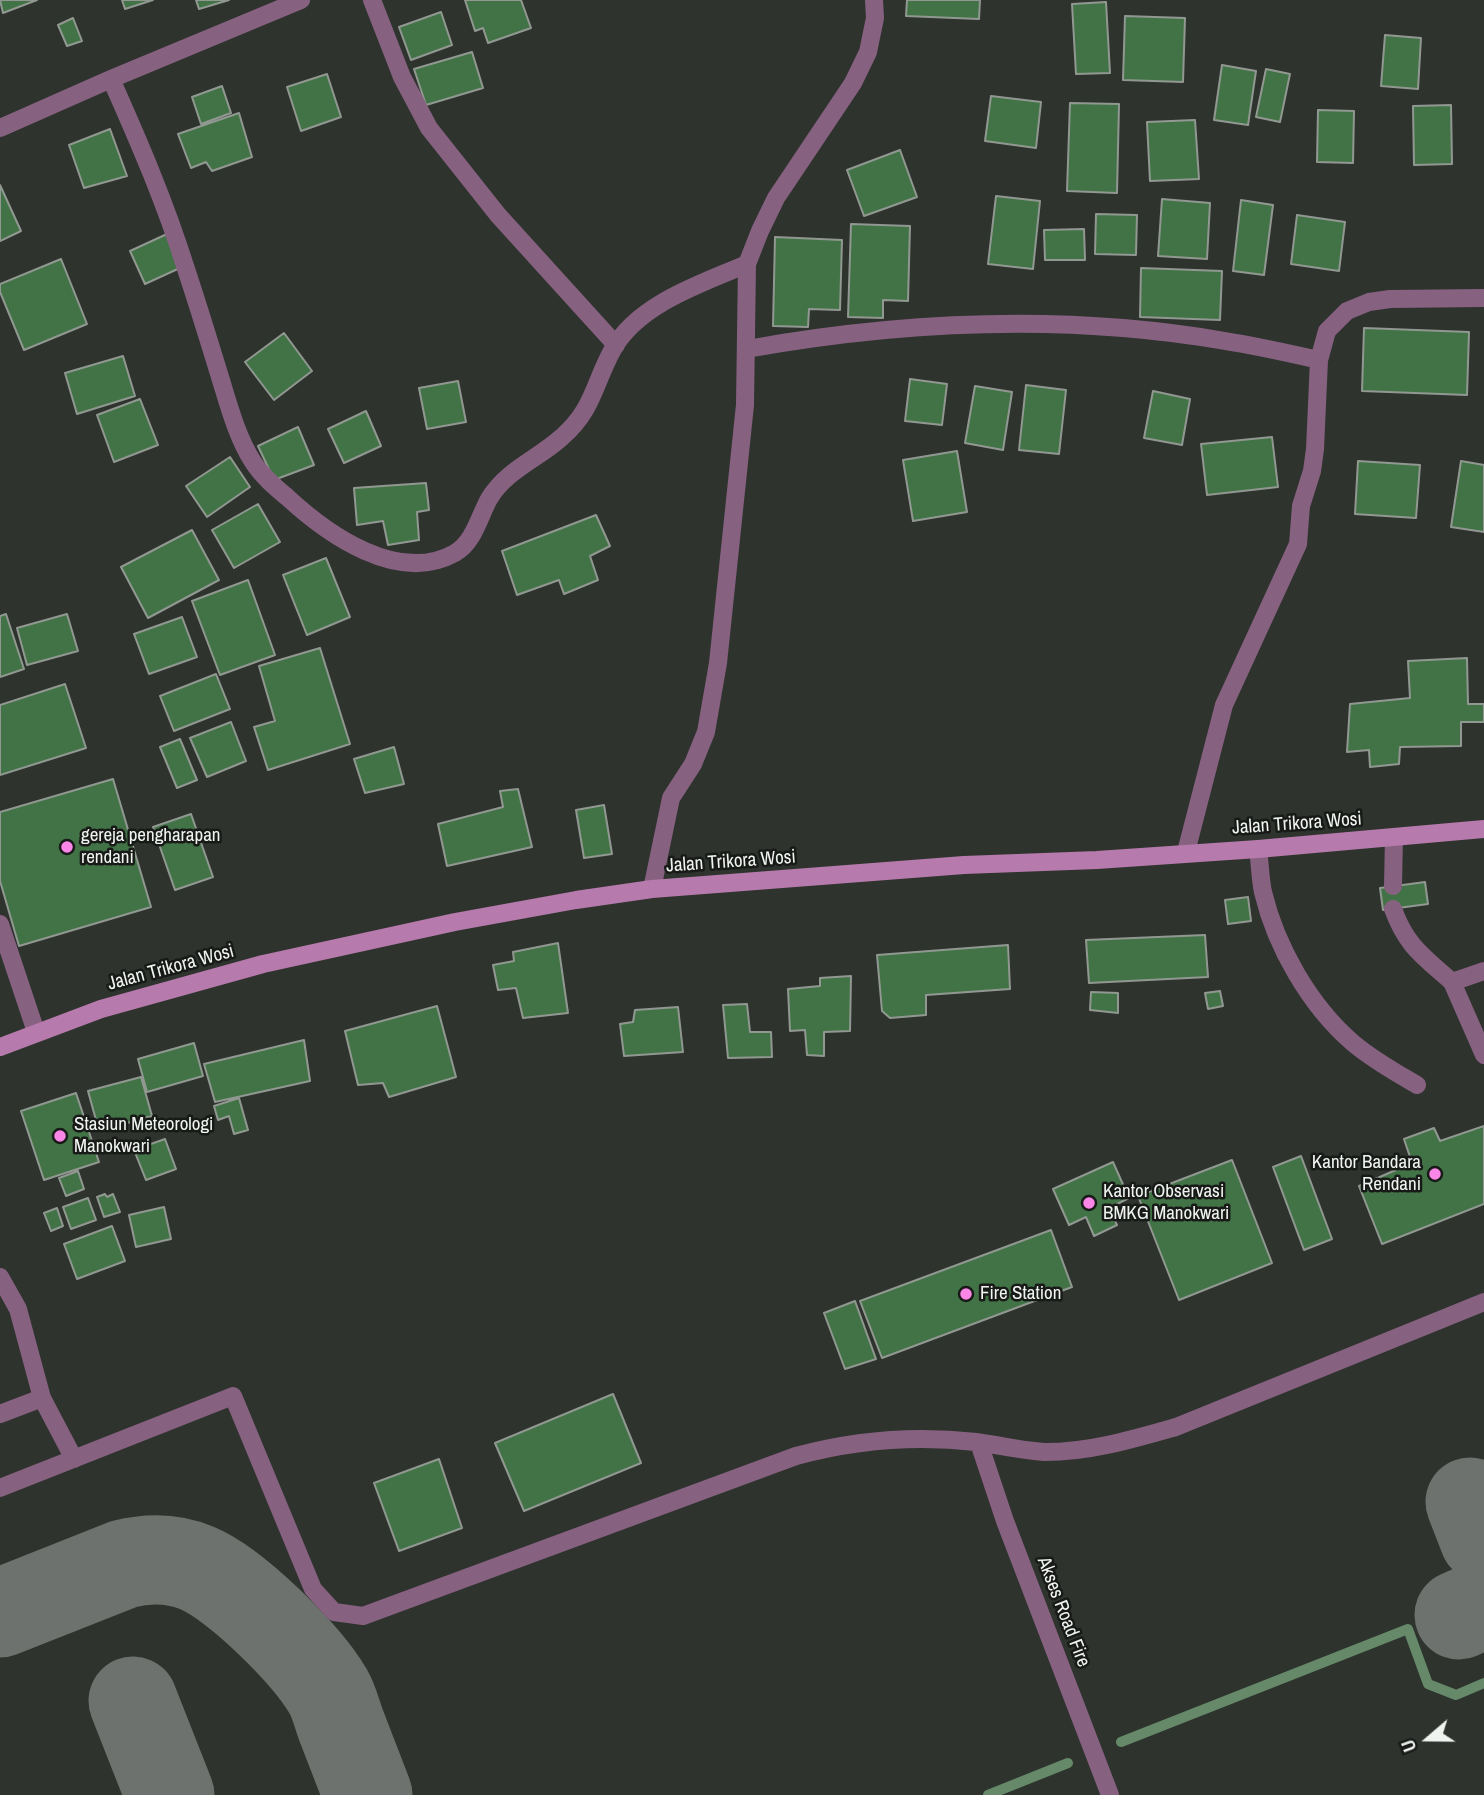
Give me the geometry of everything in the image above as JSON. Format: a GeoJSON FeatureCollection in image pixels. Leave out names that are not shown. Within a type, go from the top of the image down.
{"type":"FeatureCollection","features":[{"type":"Feature","properties":{"kind":"street"},"geometry":{"type":"LineString","coordinates":[[0,128],[301,0]]}},
{"type":"Feature","properties":{"kind":"street"},"geometry":{"type":"LineString","coordinates":[[372,0],[402,77],[429,128],[498,215],[616,345]]}},
{"type":"Feature","properties":{"kind":"street"},"geometry":{"type":"LineString","coordinates":[[652,889],[671,798],[693,764],[706,732],[718,663],[745,405],[747,264],[776,198],[853,83],[868,52],[875,18],[874,0]]}},
{"type":"Feature","properties":{"kind":"street"},"geometry":{"type":"LineString","coordinates":[[111,79],[157,181],[243,443],[254,464],[267,480],[313,521],[337,537],[395,561],[429,563],[456,552],[473,534],[489,499],[507,476],[563,437],[586,411],[616,345],[654,308],[747,264]]}},
{"type":"Feature","properties":{"kind":"street"},"geometry":{"type":"LineString","coordinates":[[1186,852],[1224,705],[1298,544],[1301,506],[1306,495],[1315,449],[1319,360],[1326,331],[1347,311],[1361,304],[1390,299],[1484,298]]}},
{"type":"Feature","properties":{"kind":"street"},"geometry":{"type":"LineString","coordinates":[[747,349],[887,328],[1048,324],[1224,340],[1319,360]]}},
{"type":"Feature","properties":{"kind":"street","name":"Jalan Trikora Wosi"},"geometry":{"type":"LineString","coordinates":[[0,1047],[101,1009],[263,964],[576,900],[652,889],[964,865],[1097,860],[1258,849],[1484,830]]}},
{"type":"Feature","properties":{"kind":"street"},"geometry":{"type":"LineString","coordinates":[[1393,886],[1394,837]]}},
{"type":"Feature","properties":{"kind":"street"},"geometry":{"type":"LineString","coordinates":[[1258,849],[1262,889],[1268,909],[1284,950],[1306,987],[1325,1013],[1353,1043],[1417,1085]]}},
{"type":"Feature","properties":{"kind":"street"},"geometry":{"type":"LineString","coordinates":[[1393,909],[1412,947],[1452,982],[1484,1055]]}},
{"type":"Feature","properties":{"kind":"street"},"geometry":{"type":"LineString","coordinates":[[0,924],[36,1032]]}},
{"type":"Feature","properties":{"kind":"street"},"geometry":{"type":"LineString","coordinates":[[1452,982],[1484,971]]}},
{"type":"Feature","properties":{"kind":"street"},"geometry":{"type":"LineString","coordinates":[[0,1277],[18,1309],[42,1398],[74,1459]]}},
{"type":"Feature","properties":{"kind":"street"},"geometry":{"type":"LineString","coordinates":[[0,1488],[233,1396],[313,1589],[334,1612],[363,1616],[819,1450],[899,1438],[979,1443],[1046,1452],[1088,1449],[1176,1427],[1484,1303]]}},
{"type":"Feature","properties":{"kind":"street"},"geometry":{"type":"LineString","coordinates":[[0,1414],[42,1398]]}},
{"type":"Feature","properties":{"kind":"street","name":"Akses Road Fire"},"geometry":{"type":"LineString","coordinates":[[979,1443],[1005,1521],[1110,1795]]}},
{"type":"Feature","properties":{"kind":"building"},"geometry":{"type":"Polygon","coordinates":[[[0,0],[37,0],[3,13],[0,0]]]}},
{"type":"Feature","properties":{"kind":"building"},"geometry":{"type":"Polygon","coordinates":[[[122,0],[153,0],[125,9],[122,0]]]}},
{"type":"Feature","properties":{"kind":"building"},"geometry":{"type":"Polygon","coordinates":[[[196,0],[229,0],[199,9],[196,0]]]}},
{"type":"Feature","properties":{"kind":"building"},"geometry":{"type":"Polygon","coordinates":[[[465,0],[521,0],[531,28],[488,43],[483,28],[475,31],[465,0]]]}},
{"type":"Feature","properties":{"kind":"building"},"geometry":{"type":"Polygon","coordinates":[[[907,0],[980,0],[979,19],[906,16],[907,0]]]}},
{"type":"Feature","properties":{"kind":"building"},"geometry":{"type":"Polygon","coordinates":[[[1106,2],[1110,73],[1076,74],[1072,4],[1106,2]]]}},
{"type":"Feature","properties":{"kind":"building"},"geometry":{"type":"Polygon","coordinates":[[[441,12],[452,45],[411,60],[399,27],[441,12]]]}},
{"type":"Feature","properties":{"kind":"building"},"geometry":{"type":"Polygon","coordinates":[[[1125,16],[1185,18],[1183,82],[1123,80],[1125,16]]]}},
{"type":"Feature","properties":{"kind":"building"},"geometry":{"type":"Polygon","coordinates":[[[73,18],[82,41],[67,46],[58,25],[73,18]]]}},
{"type":"Feature","properties":{"kind":"building"},"geometry":{"type":"Polygon","coordinates":[[[1385,35],[1421,38],[1418,89],[1381,86],[1385,35]]]}},
{"type":"Feature","properties":{"kind":"building"},"geometry":{"type":"Polygon","coordinates":[[[472,52],[483,88],[426,105],[414,69],[472,52]]]}},
{"type":"Feature","properties":{"kind":"building"},"geometry":{"type":"Polygon","coordinates":[[[1222,65],[1256,71],[1248,125],[1214,120],[1222,65]]]}},
{"type":"Feature","properties":{"kind":"building"},"geometry":{"type":"Polygon","coordinates":[[[1266,69],[1290,74],[1280,122],[1256,117],[1266,69]]]}},
{"type":"Feature","properties":{"kind":"building"},"geometry":{"type":"Polygon","coordinates":[[[327,74],[341,117],[301,131],[287,87],[327,74]]]}},
{"type":"Feature","properties":{"kind":"building"},"geometry":{"type":"Polygon","coordinates":[[[222,86],[231,113],[201,124],[192,97],[222,86]]]}},
{"type":"Feature","properties":{"kind":"building"},"geometry":{"type":"Polygon","coordinates":[[[991,96],[1041,102],[1036,148],[985,141],[991,96]]]}},
{"type":"Feature","properties":{"kind":"building"},"geometry":{"type":"Polygon","coordinates":[[[1070,103],[1119,104],[1117,193],[1067,191],[1070,103]]]}},
{"type":"Feature","properties":{"kind":"building"},"geometry":{"type":"Polygon","coordinates":[[[1451,105],[1452,164],[1414,165],[1413,106],[1451,105]]]}},
{"type":"Feature","properties":{"kind":"building"},"geometry":{"type":"Polygon","coordinates":[[[1318,110],[1354,111],[1353,163],[1317,162],[1318,110]]]}},
{"type":"Feature","properties":{"kind":"building"},"geometry":{"type":"Polygon","coordinates":[[[239,113],[252,157],[212,171],[206,162],[191,168],[178,134],[239,113]]]}},
{"type":"Feature","properties":{"kind":"building"},"geometry":{"type":"Polygon","coordinates":[[[1195,120],[1199,179],[1150,181],[1147,122],[1195,120]]]}},
{"type":"Feature","properties":{"kind":"building"},"geometry":{"type":"Polygon","coordinates":[[[110,129],[127,176],[84,188],[69,145],[110,129]]]}},
{"type":"Feature","properties":{"kind":"building"},"geometry":{"type":"Polygon","coordinates":[[[900,150],[917,197],[864,216],[847,170],[900,150]]]}},
{"type":"Feature","properties":{"kind":"building"},"geometry":{"type":"Polygon","coordinates":[[[0,185],[21,231],[0,241],[0,185]]]}},
{"type":"Feature","properties":{"kind":"building"},"geometry":{"type":"Polygon","coordinates":[[[996,196],[1040,201],[1033,269],[988,264],[996,196]]]}},
{"type":"Feature","properties":{"kind":"building"},"geometry":{"type":"Polygon","coordinates":[[[1162,199],[1210,203],[1207,259],[1158,256],[1162,199]]]}},
{"type":"Feature","properties":{"kind":"building"},"geometry":{"type":"Polygon","coordinates":[[[1241,200],[1273,205],[1264,275],[1233,271],[1241,200]]]}},
{"type":"Feature","properties":{"kind":"building"},"geometry":{"type":"Polygon","coordinates":[[[1096,214],[1137,215],[1136,255],[1095,254],[1096,214]]]}},
{"type":"Feature","properties":{"kind":"building"},"geometry":{"type":"Polygon","coordinates":[[[1297,215],[1345,222],[1339,271],[1291,264],[1297,215]]]}},
{"type":"Feature","properties":{"kind":"building"},"geometry":{"type":"Polygon","coordinates":[[[851,224],[910,226],[908,301],[883,300],[883,318],[848,317],[851,224]]]}},
{"type":"Feature","properties":{"kind":"building"},"geometry":{"type":"Polygon","coordinates":[[[1084,229],[1085,260],[1045,260],[1044,230],[1084,229]]]}},
{"type":"Feature","properties":{"kind":"building"},"geometry":{"type":"Polygon","coordinates":[[[167,234],[182,267],[145,284],[130,251],[167,234]]]}},
{"type":"Feature","properties":{"kind":"building"},"geometry":{"type":"Polygon","coordinates":[[[775,237],[842,240],[840,310],[809,309],[808,327],[773,326],[775,237]]]}},
{"type":"Feature","properties":{"kind":"building"},"geometry":{"type":"Polygon","coordinates":[[[61,259],[87,324],[24,350],[0,292],[0,284],[61,259]]]}},
{"type":"Feature","properties":{"kind":"building"},"geometry":{"type":"Polygon","coordinates":[[[1141,268],[1222,271],[1220,320],[1140,317],[1141,268]]]}},
{"type":"Feature","properties":{"kind":"building"},"geometry":{"type":"Polygon","coordinates":[[[1364,328],[1469,332],[1467,395],[1362,391],[1364,328]]]}},
{"type":"Feature","properties":{"kind":"building"},"geometry":{"type":"Polygon","coordinates":[[[284,333],[312,371],[274,400],[245,362],[284,333]]]}},
{"type":"Feature","properties":{"kind":"building"},"geometry":{"type":"Polygon","coordinates":[[[123,356],[135,396],[77,414],[65,373],[123,356]]]}},
{"type":"Feature","properties":{"kind":"building"},"geometry":{"type":"Polygon","coordinates":[[[910,379],[947,384],[942,425],[905,421],[910,379]]]}},
{"type":"Feature","properties":{"kind":"building"},"geometry":{"type":"Polygon","coordinates":[[[458,381],[466,422],[427,429],[419,388],[458,381]]]}},
{"type":"Feature","properties":{"kind":"building"},"geometry":{"type":"Polygon","coordinates":[[[1026,385],[1066,390],[1059,454],[1019,450],[1026,385]]]}},
{"type":"Feature","properties":{"kind":"building"},"geometry":{"type":"Polygon","coordinates":[[[975,386],[1012,392],[1003,450],[965,443],[975,386]]]}},
{"type":"Feature","properties":{"kind":"building"},"geometry":{"type":"Polygon","coordinates":[[[1153,391],[1190,399],[1182,445],[1144,438],[1153,391]]]}},
{"type":"Feature","properties":{"kind":"building"},"geometry":{"type":"Polygon","coordinates":[[[140,399],[158,445],[114,462],[97,415],[140,399]]]}},
{"type":"Feature","properties":{"kind":"building"},"geometry":{"type":"Polygon","coordinates":[[[366,411],[381,446],[344,463],[328,429],[366,411]]]}},
{"type":"Feature","properties":{"kind":"building"},"geometry":{"type":"Polygon","coordinates":[[[298,427],[314,465],[274,480],[258,446],[298,427]]]}},
{"type":"Feature","properties":{"kind":"building"},"geometry":{"type":"Polygon","coordinates":[[[1272,437],[1278,487],[1207,495],[1201,444],[1272,437]]]}},
{"type":"Feature","properties":{"kind":"building"},"geometry":{"type":"Polygon","coordinates":[[[957,451],[967,512],[913,521],[903,460],[957,451]]]}},
{"type":"Feature","properties":{"kind":"building"},"geometry":{"type":"Polygon","coordinates":[[[230,457],[250,487],[207,517],[186,486],[230,457]]]}},
{"type":"Feature","properties":{"kind":"building"},"geometry":{"type":"Polygon","coordinates":[[[1358,461],[1420,465],[1416,518],[1355,514],[1358,461]]]}},
{"type":"Feature","properties":{"kind":"building"},"geometry":{"type":"Polygon","coordinates":[[[1461,461],[1484,465],[1484,532],[1451,527],[1461,461]]]}},
{"type":"Feature","properties":{"kind":"building"},"geometry":{"type":"Polygon","coordinates":[[[426,483],[429,510],[417,512],[419,540],[388,545],[383,521],[357,525],[354,488],[426,483]]]}},
{"type":"Feature","properties":{"kind":"building"},"geometry":{"type":"Polygon","coordinates":[[[258,504],[280,542],[234,568],[212,530],[258,504]]]}},
{"type":"Feature","properties":{"kind":"building"},"geometry":{"type":"Polygon","coordinates":[[[596,515],[610,546],[590,556],[598,580],[564,594],[559,580],[517,595],[502,551],[596,515]]]}},
{"type":"Feature","properties":{"kind":"building"},"geometry":{"type":"Polygon","coordinates":[[[192,530],[219,580],[148,618],[121,567],[192,530]]]}},
{"type":"Feature","properties":{"kind":"building"},"geometry":{"type":"Polygon","coordinates":[[[326,558],[350,617],[307,635],[283,575],[326,558]]]}},
{"type":"Feature","properties":{"kind":"building"},"geometry":{"type":"Polygon","coordinates":[[[248,580],[275,655],[220,675],[192,601],[248,580]]]}},
{"type":"Feature","properties":{"kind":"building"},"geometry":{"type":"Polygon","coordinates":[[[6,614],[24,669],[0,677],[0,616],[6,614]]]}},
{"type":"Feature","properties":{"kind":"building"},"geometry":{"type":"Polygon","coordinates":[[[67,614],[78,651],[27,665],[17,628],[67,614]]]}},
{"type":"Feature","properties":{"kind":"building"},"geometry":{"type":"Polygon","coordinates":[[[182,617],[197,657],[149,674],[134,634],[182,617]]]}},
{"type":"Feature","properties":{"kind":"building"},"geometry":{"type":"Polygon","coordinates":[[[320,648],[350,744],[268,770],[254,727],[275,721],[259,666],[320,648]]]}},
{"type":"Feature","properties":{"kind":"building"},"geometry":{"type":"Polygon","coordinates":[[[1467,658],[1468,704],[1484,704],[1484,722],[1461,722],[1461,746],[1400,747],[1399,764],[1370,767],[1369,750],[1347,752],[1350,704],[1410,698],[1408,661],[1467,658]]]}},
{"type":"Feature","properties":{"kind":"building"},"geometry":{"type":"Polygon","coordinates":[[[216,674],[230,709],[174,731],[160,696],[216,674]]]}},
{"type":"Feature","properties":{"kind":"building"},"geometry":{"type":"Polygon","coordinates":[[[65,684],[86,748],[0,775],[0,705],[65,684]]]}},
{"type":"Feature","properties":{"kind":"building"},"geometry":{"type":"Polygon","coordinates":[[[231,722],[246,761],[207,777],[190,738],[231,722]]]}},
{"type":"Feature","properties":{"kind":"building"},"geometry":{"type":"Polygon","coordinates":[[[180,739],[197,780],[177,788],[160,747],[180,739]]]}},
{"type":"Feature","properties":{"kind":"building"},"geometry":{"type":"Polygon","coordinates":[[[394,747],[404,784],[365,793],[354,759],[394,747]]]}},
{"type":"Feature","properties":{"kind":"building","name":"gereja pengharapan rendani"},"geometry":{"type":"Polygon","coordinates":[[[113,779],[151,907],[19,946],[0,881],[0,812],[113,779]]]}},
{"type":"Feature","properties":{"kind":"building"},"geometry":{"type":"Polygon","coordinates":[[[518,789],[532,847],[447,866],[438,824],[503,807],[500,791],[518,789]]]}},
{"type":"Feature","properties":{"kind":"building"},"geometry":{"type":"Polygon","coordinates":[[[604,805],[612,854],[584,858],[576,810],[604,805]]]}},
{"type":"Feature","properties":{"kind":"building"},"geometry":{"type":"Polygon","coordinates":[[[191,814],[213,877],[175,890],[153,827],[191,814]]]}},
{"type":"Feature","properties":{"kind":"building"},"geometry":{"type":"Polygon","coordinates":[[[1425,882],[1428,904],[1383,910],[1380,888],[1425,882]]]}},
{"type":"Feature","properties":{"kind":"building"},"geometry":{"type":"Polygon","coordinates":[[[1248,897],[1251,921],[1228,924],[1225,900],[1248,897]]]}},
{"type":"Feature","properties":{"kind":"building"},"geometry":{"type":"Polygon","coordinates":[[[1205,935],[1208,977],[1089,983],[1086,940],[1205,935]]]}},
{"type":"Feature","properties":{"kind":"building"},"geometry":{"type":"Polygon","coordinates":[[[558,943],[568,1013],[523,1018],[516,988],[498,990],[493,965],[514,961],[513,952],[558,943]]]}},
{"type":"Feature","properties":{"kind":"building"},"geometry":{"type":"Polygon","coordinates":[[[1008,945],[1010,989],[926,995],[926,1015],[890,1018],[882,1011],[877,955],[1008,945]]]}},
{"type":"Feature","properties":{"kind":"building"},"geometry":{"type":"Polygon","coordinates":[[[851,976],[850,1031],[824,1032],[824,1056],[807,1055],[805,1030],[790,1031],[788,989],[820,986],[820,978],[851,976]]]}},
{"type":"Feature","properties":{"kind":"building"},"geometry":{"type":"Polygon","coordinates":[[[1220,991],[1223,1006],[1208,1009],[1205,993],[1220,991]]]}},
{"type":"Feature","properties":{"kind":"building"},"geometry":{"type":"Polygon","coordinates":[[[1091,992],[1118,993],[1118,1013],[1090,1010],[1091,992]]]}},
{"type":"Feature","properties":{"kind":"building"},"geometry":{"type":"Polygon","coordinates":[[[747,1004],[750,1032],[771,1032],[772,1057],[728,1058],[723,1005],[747,1004]]]}},
{"type":"Feature","properties":{"kind":"building"},"geometry":{"type":"Polygon","coordinates":[[[437,1006],[456,1077],[389,1097],[383,1083],[358,1085],[345,1031],[437,1006]]]}},
{"type":"Feature","properties":{"kind":"building"},"geometry":{"type":"Polygon","coordinates":[[[678,1007],[683,1052],[624,1056],[620,1024],[633,1022],[635,1010],[678,1007]]]}},
{"type":"Feature","properties":{"kind":"building"},"geometry":{"type":"Polygon","coordinates":[[[304,1040],[310,1081],[215,1102],[204,1064],[304,1040]]]}},
{"type":"Feature","properties":{"kind":"building"},"geometry":{"type":"Polygon","coordinates":[[[194,1043],[203,1076],[147,1092],[138,1059],[194,1043]]]}},
{"type":"Feature","properties":{"kind":"building"},"geometry":{"type":"Polygon","coordinates":[[[141,1077],[152,1116],[99,1131],[88,1091],[141,1077]]]}},
{"type":"Feature","properties":{"kind":"building","name":"Stasiun Meteorologi Manokwari"},"geometry":{"type":"Polygon","coordinates":[[[76,1093],[99,1162],[44,1180],[21,1111],[76,1093]]]}},
{"type":"Feature","properties":{"kind":"building"},"geometry":{"type":"Polygon","coordinates":[[[239,1098],[248,1130],[234,1134],[229,1116],[218,1120],[214,1106],[239,1098]]]}},
{"type":"Feature","properties":{"kind":"building","name":"Kantor Bandara Rendani"},"geometry":{"type":"Polygon","coordinates":[[[1484,1126],[1484,1204],[1382,1244],[1359,1186],[1412,1163],[1404,1139],[1434,1128],[1440,1141],[1484,1126]]]}},
{"type":"Feature","properties":{"kind":"building"},"geometry":{"type":"Polygon","coordinates":[[[165,1139],[176,1169],[146,1180],[134,1150],[165,1139]]]}},
{"type":"Feature","properties":{"kind":"building"},"geometry":{"type":"Polygon","coordinates":[[[1301,1156],[1332,1239],[1304,1250],[1273,1167],[1301,1156]]]}},
{"type":"Feature","properties":{"kind":"building"},"geometry":{"type":"Polygon","coordinates":[[[1232,1160],[1272,1263],[1179,1300],[1138,1196],[1232,1160]]]}},
{"type":"Feature","properties":{"kind":"building","name":"Kantor Observasi BMKG Manokwari"},"geometry":{"type":"Polygon","coordinates":[[[1113,1162],[1129,1198],[1109,1208],[1117,1225],[1094,1236],[1086,1217],[1069,1225],[1053,1189],[1113,1162]]]}},
{"type":"Feature","properties":{"kind":"building"},"geometry":{"type":"Polygon","coordinates":[[[78,1171],[84,1189],[66,1196],[59,1178],[78,1171]]]}},
{"type":"Feature","properties":{"kind":"building"},"geometry":{"type":"Polygon","coordinates":[[[105,1194],[107,1197],[113,1194],[120,1212],[104,1217],[97,1197],[105,1194]]]}},
{"type":"Feature","properties":{"kind":"building"},"geometry":{"type":"Polygon","coordinates":[[[88,1198],[96,1220],[71,1229],[63,1207],[88,1198]]]}},
{"type":"Feature","properties":{"kind":"building"},"geometry":{"type":"Polygon","coordinates":[[[164,1207],[171,1239],[136,1247],[129,1215],[164,1207]]]}},
{"type":"Feature","properties":{"kind":"building"},"geometry":{"type":"Polygon","coordinates":[[[57,1208],[63,1226],[51,1231],[44,1213],[57,1208]]]}},
{"type":"Feature","properties":{"kind":"building"},"geometry":{"type":"Polygon","coordinates":[[[112,1226],[125,1261],[77,1279],[64,1244],[112,1226]]]}},
{"type":"Feature","properties":{"kind":"building","name":"Fire Station"},"geometry":{"type":"Polygon","coordinates":[[[1051,1230],[1072,1287],[882,1358],[860,1301],[1051,1230]]]}},
{"type":"Feature","properties":{"kind":"building"},"geometry":{"type":"Polygon","coordinates":[[[855,1301],[876,1359],[845,1369],[824,1313],[855,1301]]]}},
{"type":"Feature","properties":{"kind":"building"},"geometry":{"type":"Polygon","coordinates":[[[613,1394],[641,1463],[524,1511],[495,1443],[613,1394]]]}},
{"type":"Feature","properties":{"kind":"building"},"geometry":{"type":"Polygon","coordinates":[[[439,1459],[462,1528],[399,1551],[374,1483],[439,1459]]]}},
{"type":"Feature","properties":{"kind":"waterway"},"geometry":{"type":"LineString","coordinates":[[1121,1742],[1408,1629],[1428,1684],[1456,1695],[1484,1683]]}},
{"type":"Feature","properties":{"kind":"waterway"},"geometry":{"type":"LineString","coordinates":[[988,1795],[1068,1763]]}},
{"type":"Feature","properties":{"kind":"taxiway"},"geometry":{"type":"LineString","coordinates":[[1470,1502],[1484,1538]]}},
{"type":"Feature","properties":{"kind":"taxiway"},"geometry":{"type":"LineString","coordinates":[[0,1613],[124,1564],[160,1560],[197,1568],[213,1576],[250,1604],[287,1640],[318,1676],[332,1699],[368,1795]]}},
{"type":"Feature","properties":{"kind":"taxiway"},"geometry":{"type":"LineString","coordinates":[[1459,1615],[1484,1604]]}},
{"type":"Feature","properties":{"kind":"taxiway"},"geometry":{"type":"LineString","coordinates":[[133,1701],[170,1795]]}},
{"type":"Feature","properties":{"kind":"place","name":"gereja pengharapan rendani"},"geometry":{"type":"Point","coordinates":[67,847]}},
{"type":"Feature","properties":{"kind":"place","name":"Stasiun Meteorologi Manokwari"},"geometry":{"type":"Point","coordinates":[60,1136]}},
{"type":"Feature","properties":{"kind":"place","name":"Kantor Bandara Rendani"},"geometry":{"type":"Point","coordinates":[1435,1174]}},
{"type":"Feature","properties":{"kind":"place","name":"Kantor Observasi BMKG Manokwari"},"geometry":{"type":"Point","coordinates":[1089,1203]}},
{"type":"Feature","properties":{"kind":"place","name":"Fire Station"},"geometry":{"type":"Point","coordinates":[966,1294]}}]}
